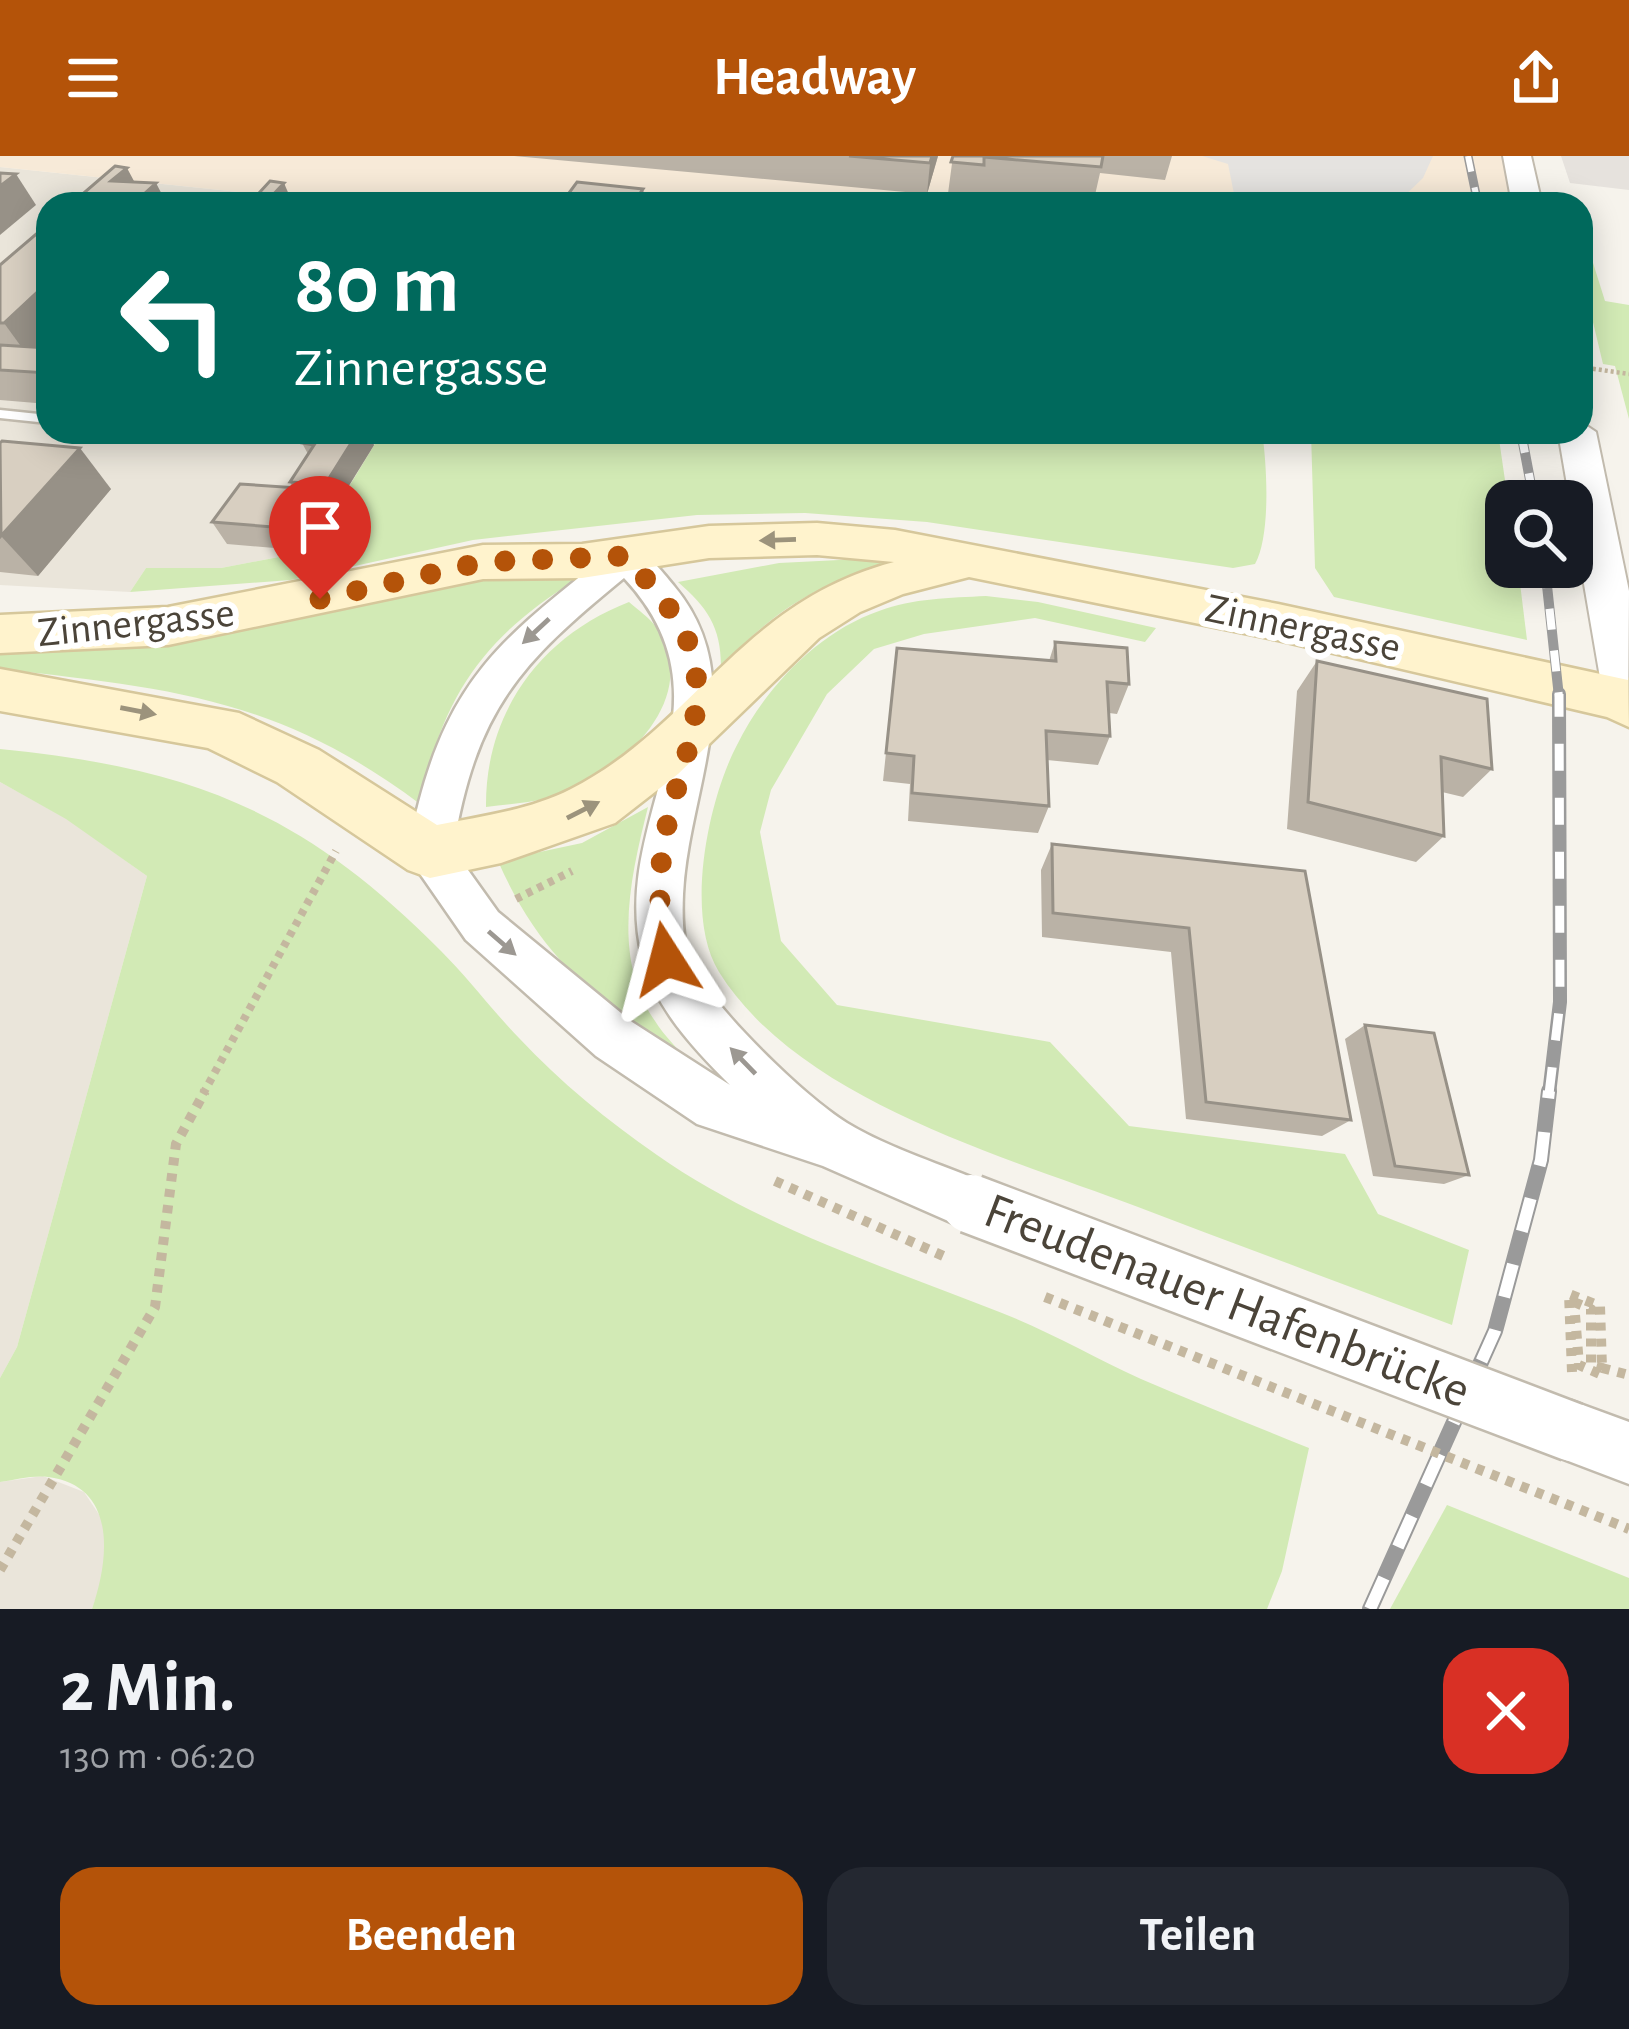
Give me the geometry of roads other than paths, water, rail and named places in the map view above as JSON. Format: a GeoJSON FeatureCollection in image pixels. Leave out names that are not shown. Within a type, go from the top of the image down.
{"type":"FeatureCollection","features":[{"type":"Feature","properties":{"kind":"main road","name":"Zinnergasse"},"geometry":{"type":"LineString","coordinates":[[0,634],[168,626],[483,562],[626,556],[709,542],[817,539],[895,546],[1278,622],[1628,704]]}},
{"type":"Feature","properties":{"kind":"main road","name":"Zinnergasse"},"geometry":{"type":"LineString","coordinates":[[0,689],[219,728],[298,766],[430,852],[562,820],[610,796],[696,726],[740,673],[793,626],[845,596],[905,574],[976,564]]}},
{"type":"Feature","properties":{"kind":"street"},"geometry":{"type":"LineString","coordinates":[[1516,156],[1525,192]]}},
{"type":"Feature","properties":{"kind":"street"},"geometry":{"type":"LineString","coordinates":[[1579,444],[1628,704]]}},
{"type":"Feature","properties":{"kind":"street"},"geometry":{"type":"LineString","coordinates":[[430,852],[438,802],[484,690],[520,646],[626,556]]}},
{"type":"Feature","properties":{"kind":"street","name":"Zinnergasse"},"geometry":{"type":"LineString","coordinates":[[626,556],[673,611],[692,651],[696,726],[668,822],[657,900],[666,959],[686,999],[748,1067],[828,1142]]}},
{"type":"Feature","properties":{"kind":"street","name":"Zinnergasse"},"geometry":{"type":"LineString","coordinates":[[430,852],[482,926],[614,1039],[715,1106],[828,1142]]}},
{"type":"Feature","properties":{"kind":"street","name":"Freudenauer Hafenbrücke"},"geometry":{"type":"LineString","coordinates":[[828,1142],[971,1204],[1629,1453]]}},
{"type":"Feature","properties":{"kind":"lane"},"geometry":{"type":"LineString","coordinates":[[0,414],[36,417]]}},
{"type":"Feature","properties":{"kind":"railway"},"geometry":{"type":"LineString","coordinates":[[1468,156],[1476,192]]}},
{"type":"Feature","properties":{"kind":"railway"},"geometry":{"type":"LineString","coordinates":[[1523,444],[1530,480]]}},
{"type":"Feature","properties":{"kind":"railway"},"geometry":{"type":"LineString","coordinates":[[1547,588],[1559,697]]}},
{"type":"Feature","properties":{"kind":"railway"},"geometry":{"type":"LineString","coordinates":[[1549,1094],[1560,1002],[1559,694]]}},
{"type":"Feature","properties":{"kind":"railway"},"geometry":{"type":"LineString","coordinates":[[1370,1609],[1495,1331],[1541,1160],[1549,1091]]}}]}
